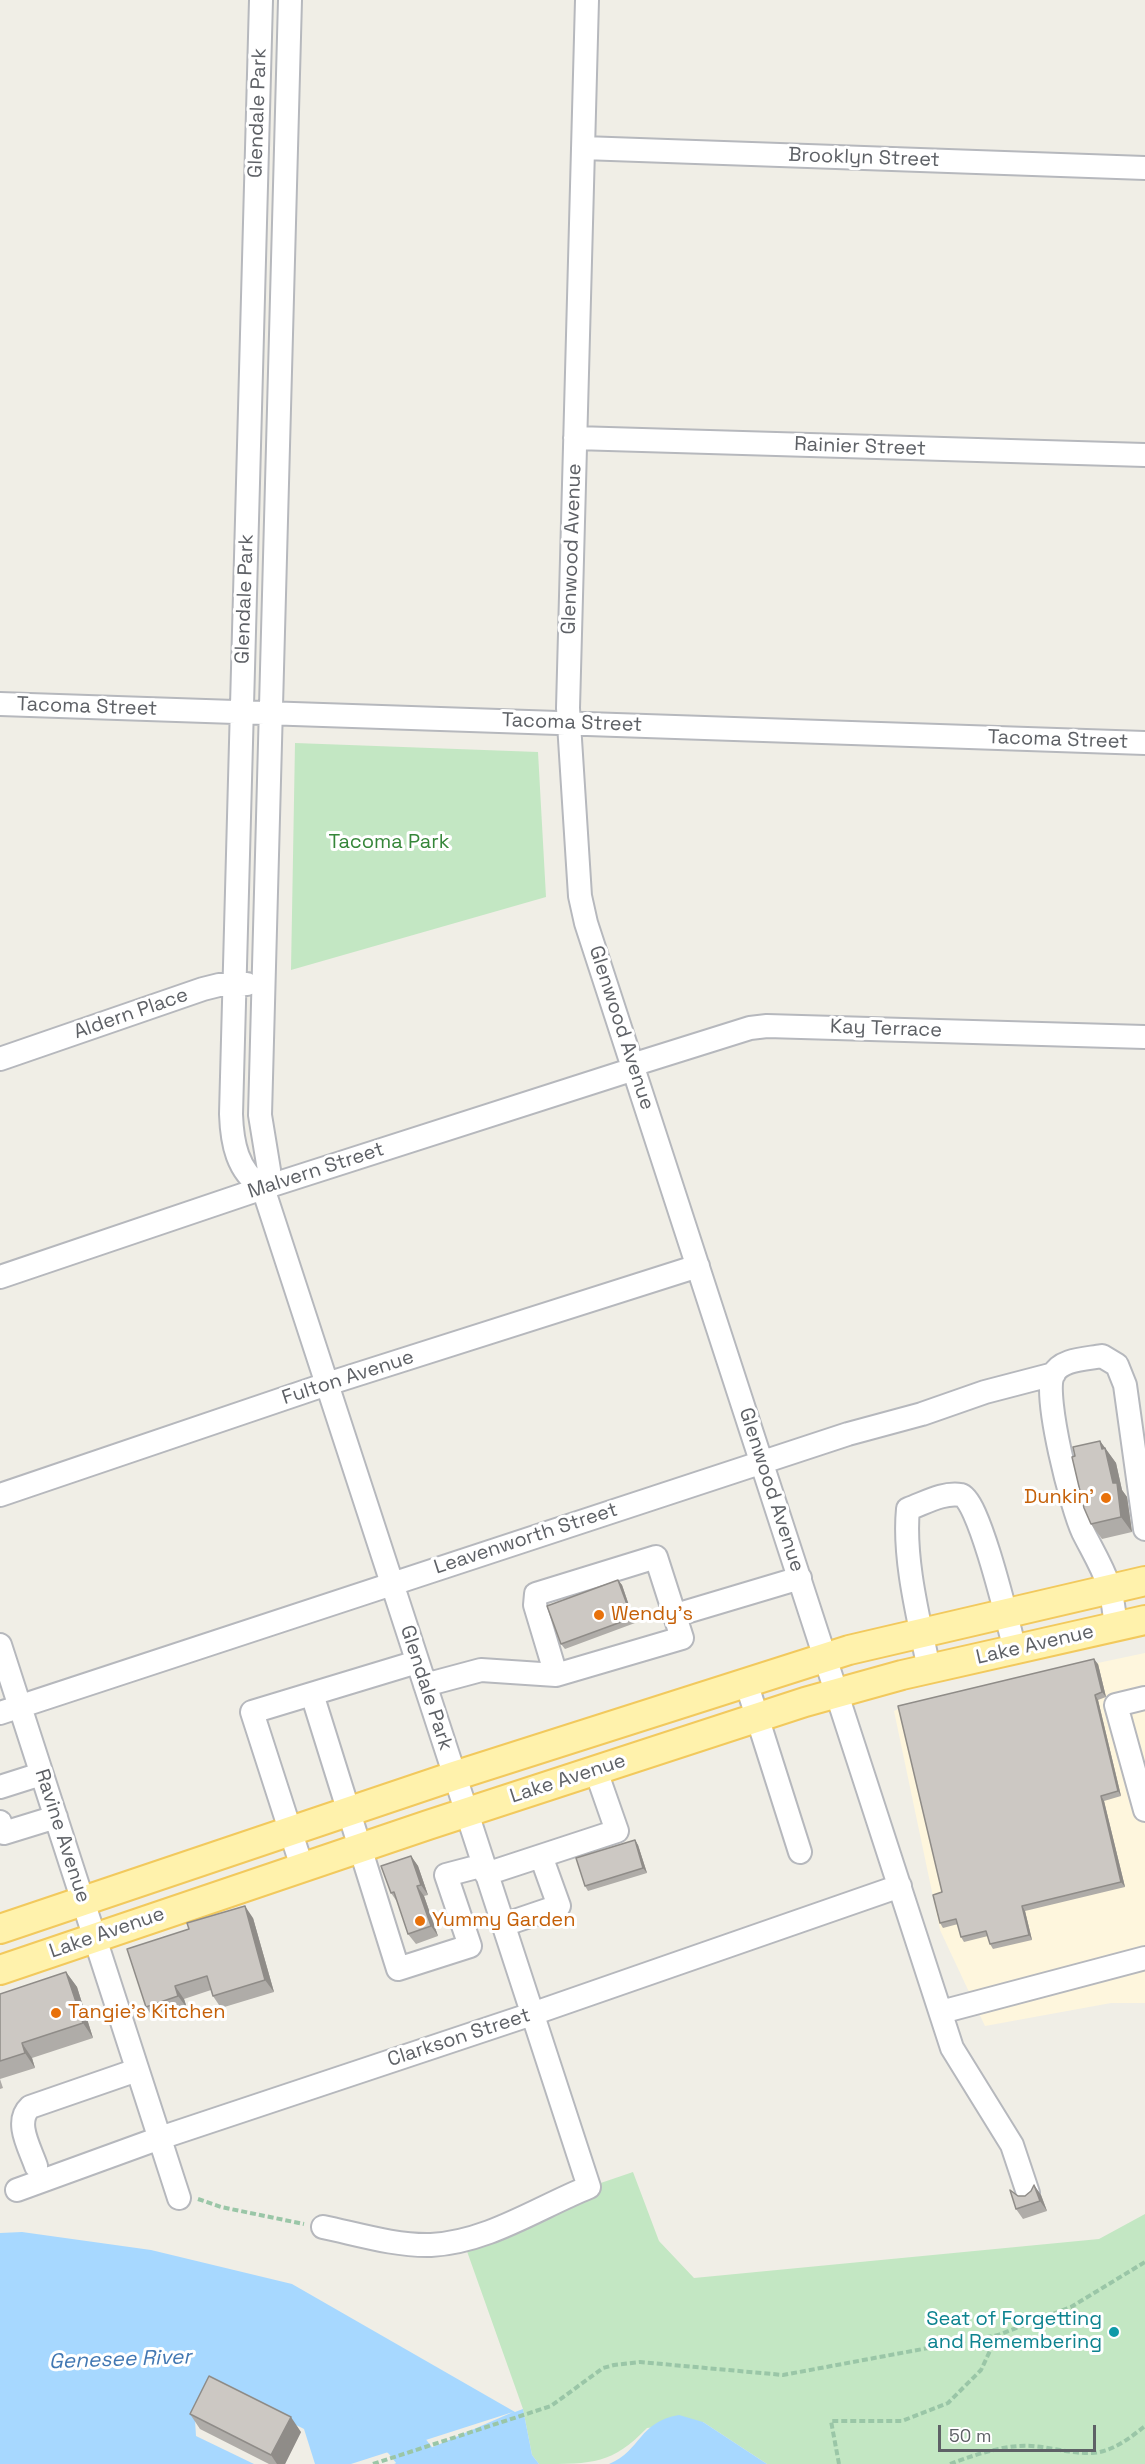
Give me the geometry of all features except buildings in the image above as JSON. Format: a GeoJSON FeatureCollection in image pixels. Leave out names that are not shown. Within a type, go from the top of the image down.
{"type":"FeatureCollection","features":[{"type":"Feature","properties":{"kind":"main road","name":"Lake Avenue"},"geometry":{"type":"LineString","coordinates":[[0,1929],[454,1776],[825,1657],[921,1632],[1145,1581]]}},
{"type":"Feature","properties":{"kind":"main road","name":"Lake Avenue"},"geometry":{"type":"LineString","coordinates":[[0,1970],[466,1812],[837,1692],[1145,1620]]}},
{"type":"Feature","properties":{"kind":"street","name":"Glendale Park"},"geometry":{"type":"LineString","coordinates":[[261,0],[234,984],[233,1136],[245,1172],[263,1188],[589,2187],[483,2235],[463,2241],[416,2244],[314,2225]]}},
{"type":"Feature","properties":{"kind":"street","name":"Glendale Park"},"geometry":{"type":"LineString","coordinates":[[263,1188],[269,1170],[261,1122],[290,0]]}},
{"type":"Feature","properties":{"kind":"street","name":"Glenwood Avenue"},"geometry":{"type":"LineString","coordinates":[[587,0],[568,723],[580,896],[633,1067],[952,2048],[1012,2145],[1028,2193]]}},
{"type":"Feature","properties":{"kind":"street","name":"Brooklyn Street"},"geometry":{"type":"LineString","coordinates":[[583,148],[1145,168]]}},
{"type":"Feature","properties":{"kind":"street","name":"Rainier Street"},"geometry":{"type":"LineString","coordinates":[[574,438],[1145,455]]}},
{"type":"Feature","properties":{"kind":"street","name":"Tacoma Street"},"geometry":{"type":"LineString","coordinates":[[0,704],[1145,743]]}},
{"type":"Feature","properties":{"kind":"street","name":"Aldern Place"},"geometry":{"type":"LineString","coordinates":[[0,1059],[203,989],[234,984],[264,984]]}},
{"type":"Feature","properties":{"kind":"street","name":"Kay Terrace"},"geometry":{"type":"LineString","coordinates":[[633,1067],[750,1028],[766,1026],[1145,1037]]}},
{"type":"Feature","properties":{"kind":"street","name":"Malvern Street"},"geometry":{"type":"LineString","coordinates":[[0,1277],[633,1067]]}},
{"type":"Feature","properties":{"kind":"street","name":"Fulton Avenue"},"geometry":{"type":"LineString","coordinates":[[0,1495],[327,1384],[698,1266]]}},
{"type":"Feature","properties":{"kind":"street","name":"Leavenworth Street"},"geometry":{"type":"LineString","coordinates":[[10,1709],[848,1434],[922,1414],[985,1392],[1054,1374],[1061,1364],[1102,1356],[1117,1365],[1125,1385],[1145,1529]]}},
{"type":"Feature","properties":{"kind":"street"},"geometry":{"type":"LineString","coordinates":[[1054,1374],[1050,1404],[1071,1490],[1083,1531],[1100,1562],[1110,1589],[1116,1626]]}},
{"type":"Feature","properties":{"kind":"street"},"geometry":{"type":"LineString","coordinates":[[929,1669],[913,1587],[907,1522],[908,1509],[943,1496],[963,1495],[971,1502],[1006,1613],[1015,1650]]}},
{"type":"Feature","properties":{"kind":"street"},"geometry":{"type":"LineString","coordinates":[[425,1685],[481,1670],[556,1675],[682,1638],[656,1557],[536,1594],[535,1605],[556,1675]]}},
{"type":"Feature","properties":{"kind":"street"},"geometry":{"type":"LineString","coordinates":[[676,1615],[800,1578]]}},
{"type":"Feature","properties":{"kind":"street","name":"Ravine Avenue"},"geometry":{"type":"LineString","coordinates":[[0,1645],[10,1709],[41,1774],[56,1817],[179,2198]]}},
{"type":"Feature","properties":{"kind":"street"},"geometry":{"type":"LineString","coordinates":[[302,1868],[252,1712],[417,1662]]}},
{"type":"Feature","properties":{"kind":"street"},"geometry":{"type":"LineString","coordinates":[[746,1682],[800,1852]]}},
{"type":"Feature","properties":{"kind":"street"},"geometry":{"type":"LineString","coordinates":[[312,1694],[351,1810],[359,1848],[398,1969],[470,1946],[559,1906],[541,1856]]}},
{"type":"Feature","properties":{"kind":"street"},"geometry":{"type":"LineString","coordinates":[[1145,1698],[1116,1705],[1145,1810]]}},
{"type":"Feature","properties":{"kind":"street"},"geometry":{"type":"LineString","coordinates":[[470,1946],[446,1875],[541,1856],[617,1831],[596,1771]]}},
{"type":"Feature","properties":{"kind":"street"},"geometry":{"type":"LineString","coordinates":[[0,1787],[41,1774]]}},
{"type":"Feature","properties":{"kind":"street"},"geometry":{"type":"LineString","coordinates":[[0,1822],[4,1833],[56,1817]]}},
{"type":"Feature","properties":{"kind":"street","name":"Clarkson Street"},"geometry":{"type":"LineString","coordinates":[[17,2190],[160,2138],[532,2014],[900,1886]]}},
{"type":"Feature","properties":{"kind":"street"},"geometry":{"type":"LineString","coordinates":[[941,2012],[1145,1958]]}},
{"type":"Feature","properties":{"kind":"street"},"geometry":{"type":"LineString","coordinates":[[36,2166],[21,2121],[23,2113],[30,2107],[137,2070]]}},
{"type":"Feature","properties":{"kind":"path"},"geometry":{"type":"LineString","coordinates":[[179,2198],[195,2198],[220,2207],[314,2225]]}},
{"type":"Feature","properties":{"kind":"path"},"geometry":{"type":"LineString","coordinates":[[373,2464],[559,2402],[603,2368],[624,2363],[783,2375],[998,2335],[1071,2307],[1104,2290],[1145,2262]]}},
{"type":"Feature","properties":{"kind":"path"},"geometry":{"type":"LineString","coordinates":[[839,2464],[831,2421],[902,2421],[948,2403],[981,2370],[998,2335]]}},
{"type":"Feature","properties":{"kind":"path"},"geometry":{"type":"LineString","coordinates":[[950,2464],[972,2456],[1018,2446],[1054,2447],[1093,2453],[1126,2442],[1145,2426]]}},
{"type":"Feature","properties":{"kind":"shaded area"},"geometry":{"type":"Polygon","coordinates":[[[1145,1653],[1145,2003],[1111,2003],[985,2026],[940,1930],[894,1711],[913,1702],[1145,1653]]]}},
{"type":"Feature","properties":{"kind":"green space","name":"Tacoma Park"},"geometry":{"type":"Polygon","coordinates":[[[295,743],[538,752],[546,897],[291,970],[295,743]]]}},
{"type":"Feature","properties":{"kind":"green space"},"geometry":{"type":"Polygon","coordinates":[[[633,2172],[659,2241],[694,2278],[1099,2239],[1145,2214],[1145,2464],[767,2464],[703,2422],[647,2428],[623,2449],[600,2460],[539,2464],[532,2455],[523,2409],[463,2240],[589,2187],[633,2172]]]}},
{"type":"Feature","properties":{"kind":"water"},"geometry":{"type":"Polygon","coordinates":[[[22,2232],[151,2250],[292,2284],[515,2412],[523,2409],[532,2455],[539,2464],[394,2464],[513,2412],[351,2464],[315,2464],[304,2429],[221,2387],[194,2404],[196,2436],[254,2464],[0,2464],[0,2233],[22,2232]]]}},
{"type":"Feature","properties":{"kind":"water"},"geometry":{"type":"Polygon","coordinates":[[[679,2415],[703,2422],[767,2464],[609,2464],[620,2458],[655,2424],[679,2415]]]}},
{"type":"Feature","properties":{"kind":"waterway","name":"Genesee River"},"geometry":{"type":"LineString","coordinates":[[370,2412],[403,2441],[421,2464]]}},
{"type":"Feature","properties":{"kind":"place","name":"Dunkin'"},"geometry":{"type":"Point","coordinates":[1106,1498]}},
{"type":"Feature","properties":{"kind":"place","name":"Wendy's"},"geometry":{"type":"Point","coordinates":[599,1615]}},
{"type":"Feature","properties":{"kind":"place","name":"Yummy Garden"},"geometry":{"type":"Point","coordinates":[420,1921]}},
{"type":"Feature","properties":{"kind":"place","name":"Tangie's Kitchen"},"geometry":{"type":"Point","coordinates":[56,2013]}},
{"type":"Feature","properties":{"kind":"place","name":"Seat of Forgetting and Remembering"},"geometry":{"type":"Point","coordinates":[1114,2332]}}]}
